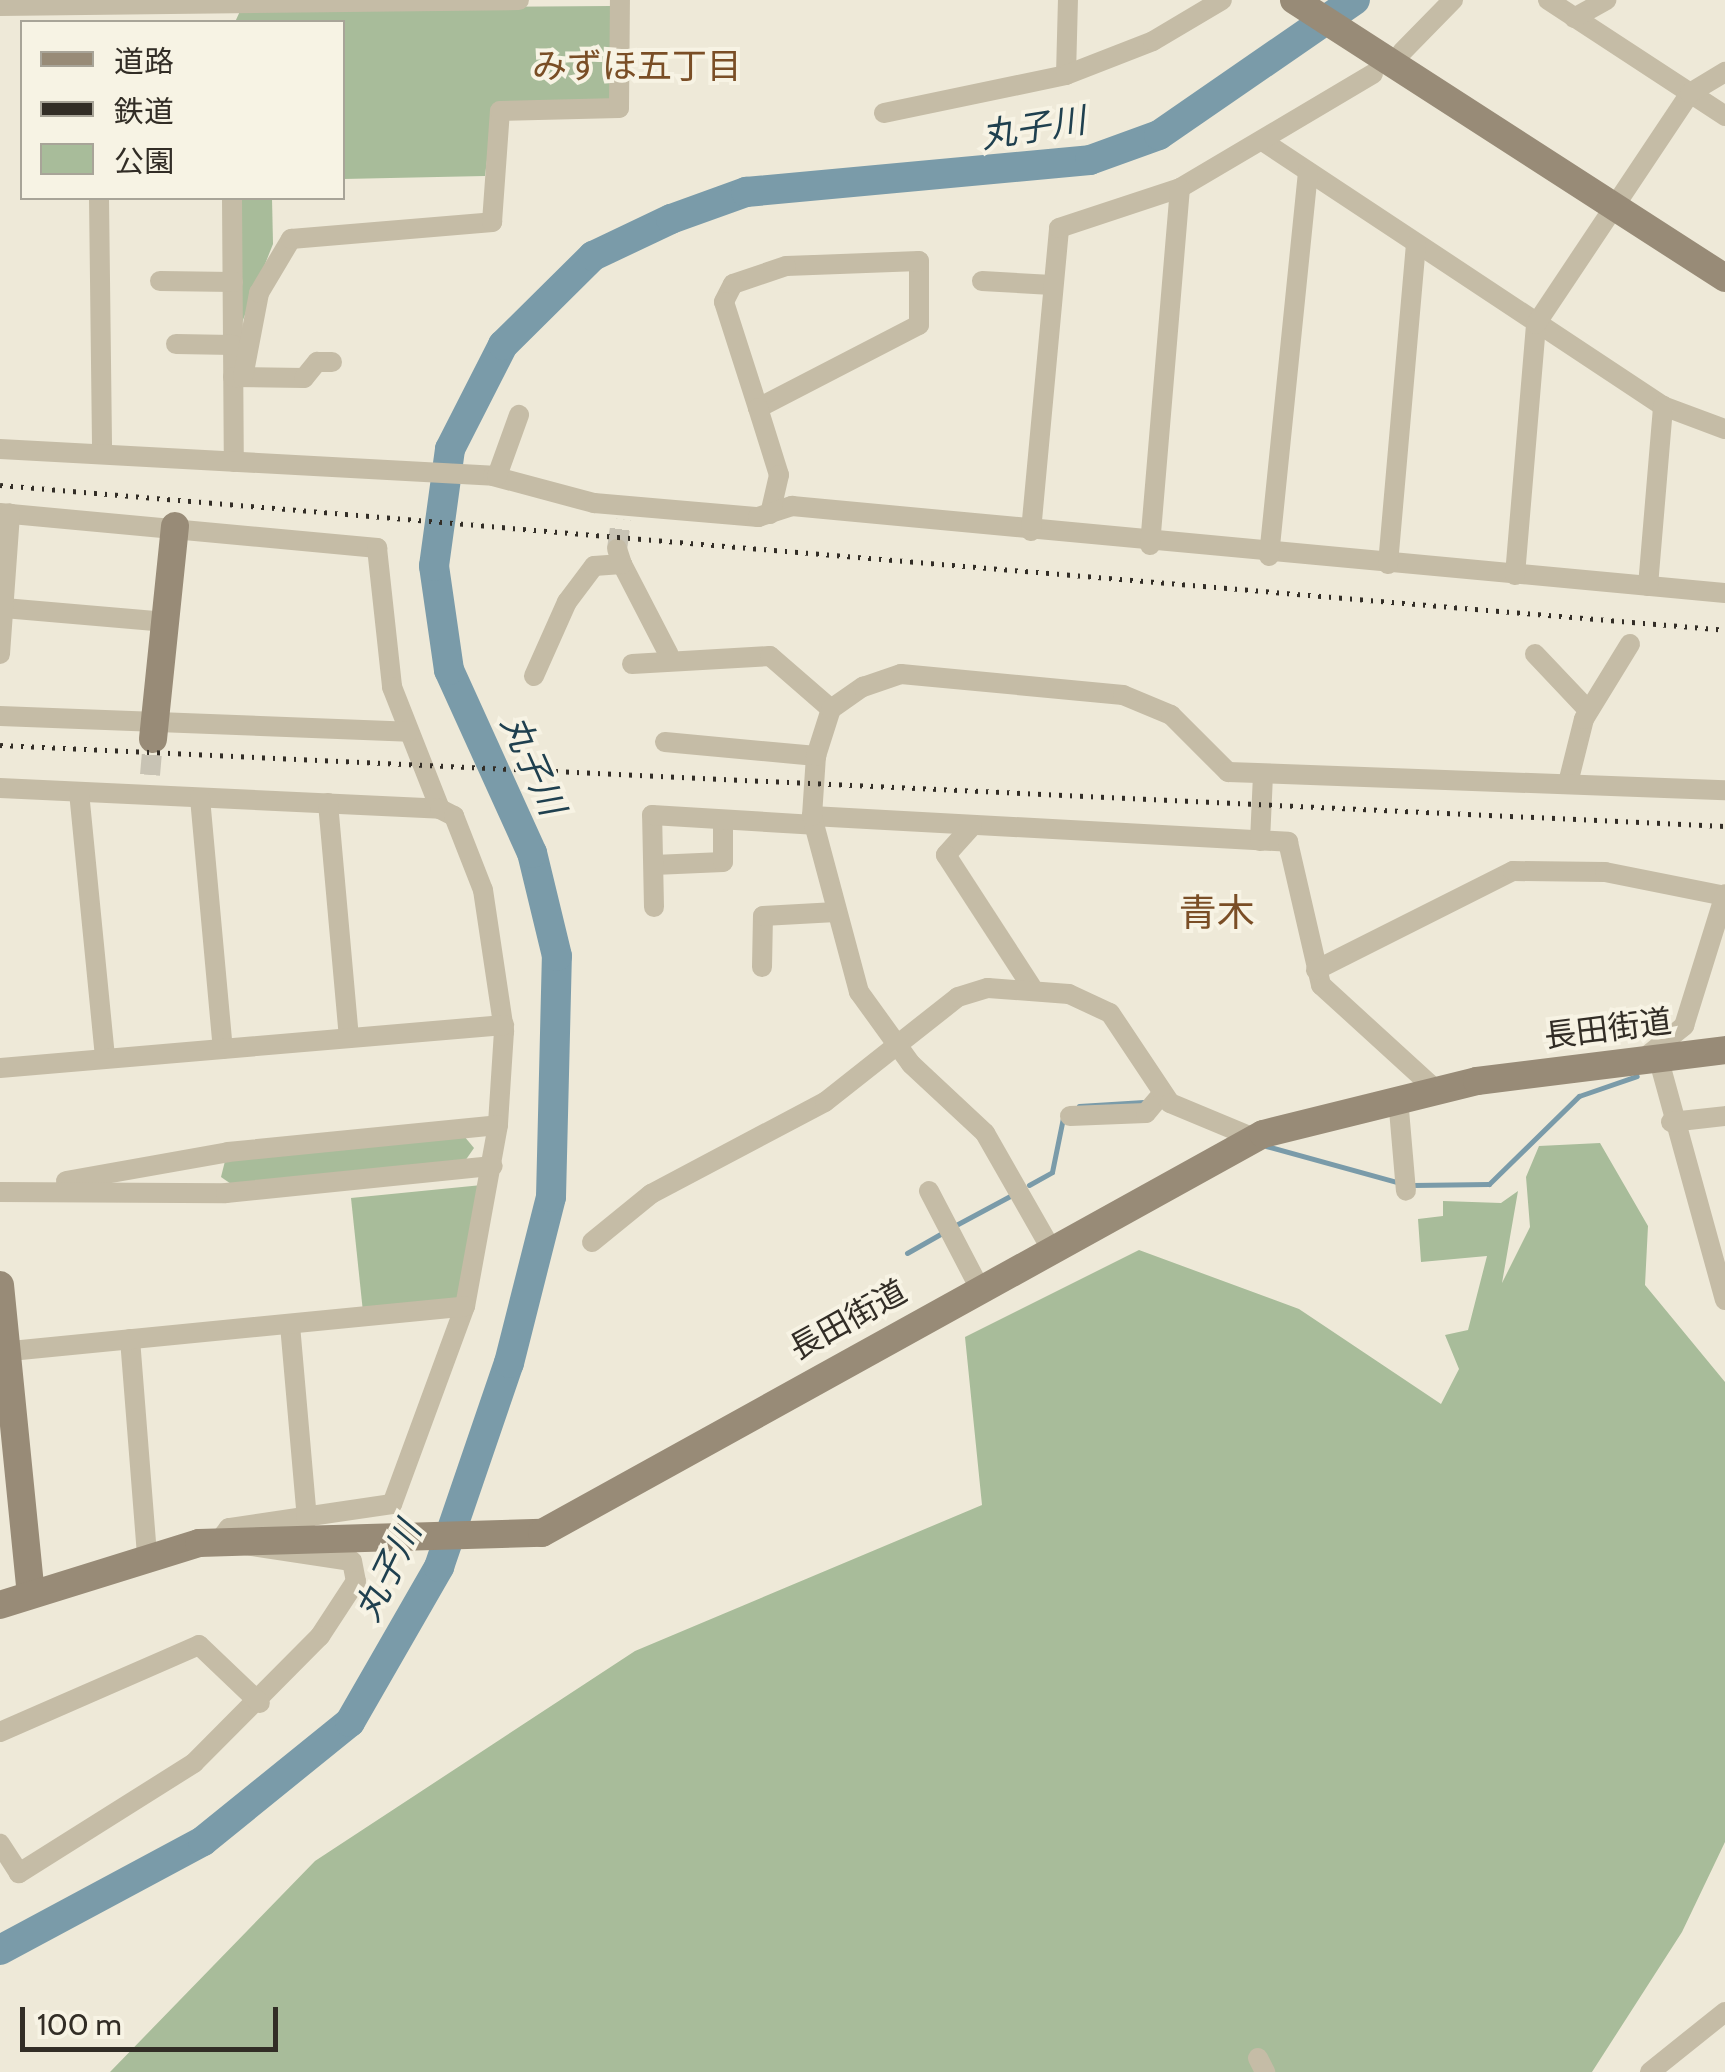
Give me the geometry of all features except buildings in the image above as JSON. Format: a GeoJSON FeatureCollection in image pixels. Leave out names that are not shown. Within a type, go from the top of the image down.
{"type":"FeatureCollection","features":[{"type":"Feature","properties":{"kind":"main road"},"geometry":{"type":"LineString","coordinates":[[1294,0],[1725,278]]}},
{"type":"Feature","properties":{"kind":"main road"},"geometry":{"type":"LineString","coordinates":[[154,731],[175,526]]}},
{"type":"Feature","properties":{"kind":"main road","name":"長田街道"},"geometry":{"type":"LineString","coordinates":[[0,1605],[147,1555],[219,1541],[493,1537],[561,1526],[980,1287],[1254,1138],[1436,1090],[1725,1050]]}},
{"type":"Feature","properties":{"kind":"main road"},"geometry":{"type":"LineString","coordinates":[[0,1285],[3,1352],[32,1593]]}},
{"type":"Feature","properties":{"kind":"street"},"geometry":{"type":"LineString","coordinates":[[0,6],[97,14],[230,13],[378,1],[520,0]]}},
{"type":"Feature","properties":{"kind":"street"},"geometry":{"type":"LineString","coordinates":[[234,462],[238,377],[259,293],[291,239],[492,222],[500,111],[619,108],[620,0]]}},
{"type":"Feature","properties":{"kind":"street"},"geometry":{"type":"LineString","coordinates":[[1066,75],[1068,0]]}},
{"type":"Feature","properties":{"kind":"street"},"geometry":{"type":"LineString","coordinates":[[884,113],[1066,75],[1153,41],[1222,0]]}},
{"type":"Feature","properties":{"kind":"street"},"geometry":{"type":"LineString","coordinates":[[1402,52],[1453,0]]}},
{"type":"Feature","properties":{"kind":"street"},"geometry":{"type":"LineString","coordinates":[[1548,0],[1725,116]]}},
{"type":"Feature","properties":{"kind":"street"},"geometry":{"type":"LineString","coordinates":[[1574,18],[1606,0]]}},
{"type":"Feature","properties":{"kind":"street"},"geometry":{"type":"LineString","coordinates":[[1515,575],[1536,324],[1690,93],[1725,72]]}},
{"type":"Feature","properties":{"kind":"street"},"geometry":{"type":"LineString","coordinates":[[1031,531],[1059,228],[1180,188],[1267,144],[1373,74]]}},
{"type":"Feature","properties":{"kind":"street"},"geometry":{"type":"LineString","coordinates":[[1267,144],[1663,406],[1725,429]]}},
{"type":"Feature","properties":{"kind":"street"},"geometry":{"type":"LineString","coordinates":[[1268,556],[1308,172]]}},
{"type":"Feature","properties":{"kind":"street"},"geometry":{"type":"LineString","coordinates":[[1150,545],[1180,188]]}},
{"type":"Feature","properties":{"kind":"street"},"geometry":{"type":"LineString","coordinates":[[99,200],[102,454]]}},
{"type":"Feature","properties":{"kind":"street"},"geometry":{"type":"LineString","coordinates":[[232,200],[233,345],[238,377]]}},
{"type":"Feature","properties":{"kind":"street"},"geometry":{"type":"LineString","coordinates":[[1388,564],[1416,244]]}},
{"type":"Feature","properties":{"kind":"street"},"geometry":{"type":"LineString","coordinates":[[758,408],[919,326],[919,261],[786,266],[734,284],[724,302],[779,476],[770,514]]}},
{"type":"Feature","properties":{"kind":"street"},"geometry":{"type":"LineString","coordinates":[[160,281],[232,282]]}},
{"type":"Feature","properties":{"kind":"street"},"geometry":{"type":"LineString","coordinates":[[982,282],[1052,285]]}},
{"type":"Feature","properties":{"kind":"street"},"geometry":{"type":"LineString","coordinates":[[176,344],[233,345]]}},
{"type":"Feature","properties":{"kind":"street"},"geometry":{"type":"LineString","coordinates":[[238,377],[304,378],[317,362],[332,362]]}},
{"type":"Feature","properties":{"kind":"street"},"geometry":{"type":"LineString","coordinates":[[1648,586],[1663,406]]}},
{"type":"Feature","properties":{"kind":"street"},"geometry":{"type":"LineString","coordinates":[[495,476],[519,415]]}},
{"type":"Feature","properties":{"kind":"street"},"geometry":{"type":"LineString","coordinates":[[0,448],[495,476],[622,512],[770,514],[792,506],[1268,556],[1725,592]]}},
{"type":"Feature","properties":{"kind":"street"},"geometry":{"type":"LineString","coordinates":[[0,654],[5,513],[377,548],[392,687],[440,808],[463,834],[492,927],[504,1025],[498,1125],[465,1306],[392,1504],[229,1528],[219,1541],[352,1561],[360,1572],[320,1636],[260,1703],[144,1799],[19,1873],[0,1844]]}},
{"type":"Feature","properties":{"kind":"street"},"geometry":{"type":"LineString","coordinates":[[534,676],[594,566],[620,557],[669,654]]}},
{"type":"Feature","properties":{"kind":"street"},"geometry":{"type":"LineString","coordinates":[[4,608],[166,622]]}},
{"type":"Feature","properties":{"kind":"street"},"geometry":{"type":"LineString","coordinates":[[1568,783],[1588,710],[1630,644]]}},
{"type":"Feature","properties":{"kind":"street"},"geometry":{"type":"LineString","coordinates":[[632,664],[669,654],[770,656],[831,709]]}},
{"type":"Feature","properties":{"kind":"street"},"geometry":{"type":"LineString","coordinates":[[1535,654],[1588,710]]}},
{"type":"Feature","properties":{"kind":"street"},"geometry":{"type":"LineString","coordinates":[[1050,1248],[986,1134],[892,1041],[858,992],[813,821],[816,756],[831,709],[901,674],[1123,695],[1171,714],[1228,772],[1725,790]]}},
{"type":"Feature","properties":{"kind":"street"},"geometry":{"type":"LineString","coordinates":[[0,716],[154,731],[410,732]]}},
{"type":"Feature","properties":{"kind":"street"},"geometry":{"type":"LineString","coordinates":[[665,742],[816,756]]}},
{"type":"Feature","properties":{"kind":"street"},"geometry":{"type":"LineString","coordinates":[[1260,841],[1263,774]]}},
{"type":"Feature","properties":{"kind":"street"},"geometry":{"type":"LineString","coordinates":[[0,788],[79,792],[149,785],[200,798],[440,808]]}},
{"type":"Feature","properties":{"kind":"street"},"geometry":{"type":"LineString","coordinates":[[79,792],[105,1058]]}},
{"type":"Feature","properties":{"kind":"street"},"geometry":{"type":"LineString","coordinates":[[200,798],[223,1049]]}},
{"type":"Feature","properties":{"kind":"street"},"geometry":{"type":"LineString","coordinates":[[328,803],[349,1038]]}},
{"type":"Feature","properties":{"kind":"street"},"geometry":{"type":"LineString","coordinates":[[654,907],[652,816],[972,826],[1288,842],[1298,864],[1298,914],[1316,970],[1336,1000],[1436,1090]]}},
{"type":"Feature","properties":{"kind":"street"},"geometry":{"type":"LineString","coordinates":[[654,864],[723,862],[724,820]]}},
{"type":"Feature","properties":{"kind":"street"},"geometry":{"type":"LineString","coordinates":[[972,826],[946,855],[1031,986]]}},
{"type":"Feature","properties":{"kind":"street"},"geometry":{"type":"LineString","coordinates":[[1316,970],[1514,871],[1604,872],[1725,895],[1684,1026],[1650,1058],[1725,1300]]}},
{"type":"Feature","properties":{"kind":"street"},"geometry":{"type":"LineString","coordinates":[[762,967],[763,916],[836,912]]}},
{"type":"Feature","properties":{"kind":"street"},"geometry":{"type":"LineString","coordinates":[[592,1242],[652,1194],[825,1102],[892,1041],[958,996],[1031,986],[1110,1013],[1151,1062],[1163,1093],[1254,1138]]}},
{"type":"Feature","properties":{"kind":"street"},"geometry":{"type":"LineString","coordinates":[[0,1068],[504,1025]]}},
{"type":"Feature","properties":{"kind":"street"},"geometry":{"type":"LineString","coordinates":[[1070,1116],[1146,1113],[1163,1093]]}},
{"type":"Feature","properties":{"kind":"street"},"geometry":{"type":"LineString","coordinates":[[1398,1098],[1405,1184]]}},
{"type":"Feature","properties":{"kind":"street"},"geometry":{"type":"LineString","coordinates":[[1671,1122],[1725,1116]]}},
{"type":"Feature","properties":{"kind":"street"},"geometry":{"type":"LineString","coordinates":[[10,1190],[228,1152],[498,1125]]}},
{"type":"Feature","properties":{"kind":"street"},"geometry":{"type":"LineString","coordinates":[[10,1190],[226,1194],[492,1166]]}},
{"type":"Feature","properties":{"kind":"street"},"geometry":{"type":"LineString","coordinates":[[929,1190],[980,1287]]}},
{"type":"Feature","properties":{"kind":"street"},"geometry":{"type":"LineString","coordinates":[[3,1352],[465,1306]]}},
{"type":"Feature","properties":{"kind":"street"},"geometry":{"type":"LineString","coordinates":[[290,1325],[307,1519]]}},
{"type":"Feature","properties":{"kind":"street"},"geometry":{"type":"LineString","coordinates":[[130,1339],[147,1555]]}},
{"type":"Feature","properties":{"kind":"street"},"geometry":{"type":"LineString","coordinates":[[0,1732],[199,1645],[260,1703]]}},
{"type":"Feature","properties":{"kind":"street"},"geometry":{"type":"LineString","coordinates":[[1650,2072],[1725,2012]]}},
{"type":"Feature","properties":{"kind":"green space"},"geometry":{"type":"Polygon","coordinates":[[[611,6],[611,103],[494,105],[485,176],[345,179],[345,20],[236,20],[241,9],[611,6]]]}},
{"type":"Feature","properties":{"kind":"green space"},"geometry":{"type":"Polygon","coordinates":[[[238,200],[272,200],[273,244],[241,325],[238,200]]]}},
{"type":"Feature","properties":{"kind":"green space"},"geometry":{"type":"Polygon","coordinates":[[[464,1136],[474,1148],[465,1161],[234,1186],[221,1177],[225,1161],[464,1136]]]}},
{"type":"Feature","properties":{"kind":"green space"},"geometry":{"type":"Polygon","coordinates":[[[1600,1143],[1648,1226],[1645,1285],[1725,1382],[1725,1842],[1682,1932],[1592,2072],[110,2072],[315,1861],[635,1651],[982,1505],[965,1337],[1139,1250],[1299,1309],[1441,1404],[1459,1369],[1445,1335],[1468,1330],[1487,1256],[1421,1262],[1418,1219],[1443,1216],[1443,1201],[1501,1203],[1518,1191],[1502,1283],[1530,1227],[1526,1177],[1539,1146],[1600,1143]]]}},
{"type":"Feature","properties":{"kind":"green space"},"geometry":{"type":"Polygon","coordinates":[[[482,1185],[458,1303],[363,1312],[351,1198],[482,1185]]]}},
{"type":"Feature","properties":{"kind":"waterway","name":"丸子川"},"geometry":{"type":"LineString","coordinates":[[0,1950],[203,1841],[350,1722],[439,1567],[509,1363],[551,1197],[557,956],[532,853],[449,670],[434,566],[450,449],[503,345],[593,256],[671,219],[746,192],[1090,160],[1159,135],[1355,0]]}},
{"type":"Feature","properties":{"kind":"waterway"},"geometry":{"type":"LineString","coordinates":[[1413,1185],[1489,1184],[1579,1096],[1637,1076]]}},
{"type":"Feature","properties":{"kind":"waterway"},"geometry":{"type":"LineString","coordinates":[[1079,1106],[1144,1102]]}},
{"type":"Feature","properties":{"kind":"waterway"},"geometry":{"type":"LineString","coordinates":[[1029,1185],[1052,1172],[1063,1118]]}},
{"type":"Feature","properties":{"kind":"waterway"},"geometry":{"type":"LineString","coordinates":[[1266,1146],[1397,1182]]}},
{"type":"Feature","properties":{"kind":"waterway"},"geometry":{"type":"LineString","coordinates":[[956,1225],[1012,1195]]}},
{"type":"Feature","properties":{"kind":"waterway"},"geometry":{"type":"LineString","coordinates":[[907,1253],[944,1232]]}},
{"type":"Feature","properties":{"kind":"tunnel"},"geometry":{"type":"LineString","coordinates":[[617,549],[621,519]]}},
{"type":"Feature","properties":{"kind":"tunnel"},"geometry":{"type":"LineString","coordinates":[[150,775],[153,739]]}},
{"type":"Feature","properties":{"kind":"railway"},"geometry":{"type":"LineString","coordinates":[[0,485],[1725,630]]}},
{"type":"Feature","properties":{"kind":"railway"},"geometry":{"type":"LineString","coordinates":[[0,745],[1725,826]]}},
{"type":"Feature","properties":{"kind":"district","name":"みずほ五丁目"},"geometry":{"type":"Point","coordinates":[637,66]}},
{"type":"Feature","properties":{"kind":"district","name":"青木"},"geometry":{"type":"Point","coordinates":[1217,913]}}]}
